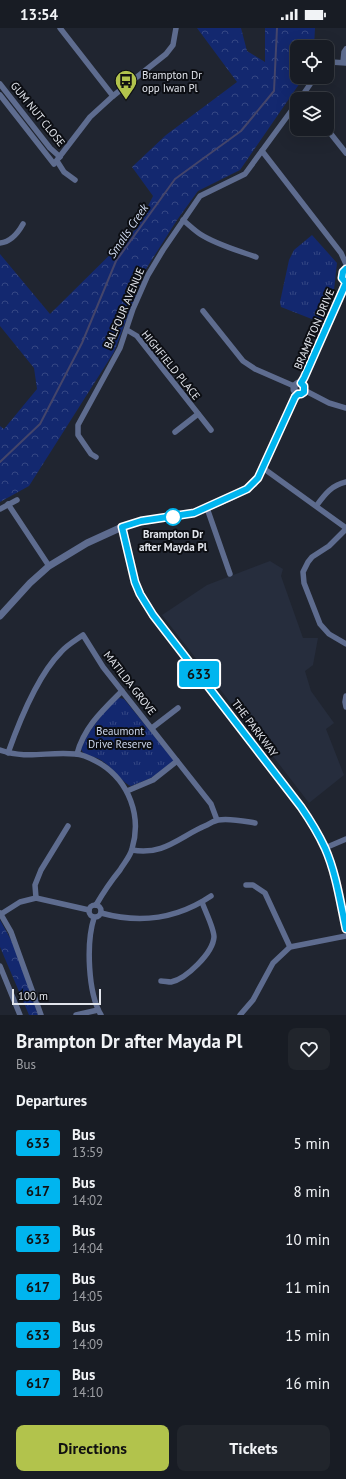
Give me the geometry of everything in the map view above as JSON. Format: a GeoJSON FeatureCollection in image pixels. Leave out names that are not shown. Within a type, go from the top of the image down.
{"type":"FeatureCollection","features":[{"type":"Feature","properties":{"kind":"street"},"geometry":{"type":"LineString","coordinates":[[60,28],[113,96]]}},
{"type":"Feature","properties":{"kind":"street"},"geometry":{"type":"LineString","coordinates":[[57,160],[84,123],[113,96],[166,54],[173,45],[176,28]]}},
{"type":"Feature","properties":{"kind":"street"},"geometry":{"type":"LineString","coordinates":[[344,62],[344,52],[346,49]]}},
{"type":"Feature","properties":{"kind":"street","name":"GUM NUT CLOSE"},"geometry":{"type":"LineString","coordinates":[[0,84],[50,148],[64,172],[75,180]]}},
{"type":"Feature","properties":{"kind":"street","name":"GUM NUT CLOSE"},"geometry":{"type":"LineString","coordinates":[[0,96],[57,160]]}},
{"type":"Feature","properties":{"kind":"street","name":"BALFOUR AVENUE"},"geometry":{"type":"LineString","coordinates":[[96,457],[91,454],[78,435],[78,425],[120,348],[133,309],[148,275],[163,250],[200,196],[244,174],[290,113]]}},
{"type":"Feature","properties":{"kind":"street"},"geometry":{"type":"LineString","coordinates":[[333,136],[346,153]]}},
{"type":"Feature","properties":{"kind":"street"},"geometry":{"type":"LineString","coordinates":[[262,151],[341,253],[346,264]]}},
{"type":"Feature","properties":{"kind":"street"},"geometry":{"type":"LineString","coordinates":[[183,220],[200,234],[212,241],[256,256]]}},
{"type":"Feature","properties":{"kind":"street"},"geometry":{"type":"LineString","coordinates":[[0,243],[6,242],[13,238],[23,224]]}},
{"type":"Feature","properties":{"kind":"street"},"geometry":{"type":"LineString","coordinates":[[346,269],[343,272],[342,278],[346,283]]}},
{"type":"Feature","properties":{"kind":"street","name":"BRAMPTON DRIVE"},"geometry":{"type":"LineString","coordinates":[[298,384],[307,371],[346,283]]}},
{"type":"Feature","properties":{"kind":"street"},"geometry":{"type":"LineString","coordinates":[[0,616],[30,582],[48,566],[87,543],[122,527],[141,521],[187,515],[207,508],[247,489],[258,478],[295,397],[301,392],[304,386],[255,369],[243,361],[203,311]]}},
{"type":"Feature","properties":{"kind":"street","name":"HIGHFIELD PLACE"},"geometry":{"type":"LineString","coordinates":[[127,330],[137,336],[211,430]]}},
{"type":"Feature","properties":{"kind":"street"},"geometry":{"type":"LineString","coordinates":[[301,392],[346,408]]}},
{"type":"Feature","properties":{"kind":"street","name":"HIGHFIELD PLACE"},"geometry":{"type":"LineString","coordinates":[[175,432],[198,414]]}},
{"type":"Feature","properties":{"kind":"street"},"geometry":{"type":"LineString","coordinates":[[263,468],[317,505],[346,528],[329,546],[312,557],[303,572],[304,583],[314,612],[320,624],[329,634],[346,644]]}},
{"type":"Feature","properties":{"kind":"street"},"geometry":{"type":"LineString","coordinates":[[317,505],[327,491],[346,482]]}},
{"type":"Feature","properties":{"kind":"street"},"geometry":{"type":"LineString","coordinates":[[0,509],[17,500]]}},
{"type":"Feature","properties":{"kind":"street"},"geometry":{"type":"LineString","coordinates":[[8,504],[48,566]]}},
{"type":"Feature","properties":{"kind":"street"},"geometry":{"type":"LineString","coordinates":[[207,508],[230,574]]}},
{"type":"Feature","properties":{"kind":"street","name":"THE PARKWAY"},"geometry":{"type":"LineString","coordinates":[[122,527],[135,582],[140,594],[153,615],[301,807],[319,836],[325,848],[335,878],[346,929]]}},
{"type":"Feature","properties":{"kind":"street","name":"MATILDA GROVE"},"geometry":{"type":"LineString","coordinates":[[8,753],[17,726],[43,676],[61,652],[83,635],[103,666],[211,804],[217,820]]}},
{"type":"Feature","properties":{"kind":"street"},"geometry":{"type":"LineString","coordinates":[[77,754],[91,723],[122,691]]}},
{"type":"Feature","properties":{"kind":"street"},"geometry":{"type":"LineString","coordinates":[[346,696],[346,707]]}},
{"type":"Feature","properties":{"kind":"street"},"geometry":{"type":"LineString","coordinates":[[152,728],[178,708]]}},
{"type":"Feature","properties":{"kind":"street"},"geometry":{"type":"LineString","coordinates":[[0,750],[22,756],[77,754],[96,761],[107,768],[114,774],[127,791],[131,802],[135,825],[132,850],[96,905],[91,906],[88,910]]}},
{"type":"Feature","properties":{"kind":"street"},"geometry":{"type":"LineString","coordinates":[[127,791],[153,780],[177,761]]}},
{"type":"Feature","properties":{"kind":"street"},"geometry":{"type":"LineString","coordinates":[[132,850],[146,852],[164,848],[200,827],[217,820],[238,820],[255,823]]}},
{"type":"Feature","properties":{"kind":"street"},"geometry":{"type":"LineString","coordinates":[[36,898],[35,885],[41,870],[68,826]]}},
{"type":"Feature","properties":{"kind":"street"},"geometry":{"type":"LineString","coordinates":[[325,848],[346,839]]}},
{"type":"Feature","properties":{"kind":"street"},"geometry":{"type":"LineString","coordinates":[[246,885],[253,885],[265,893],[290,947]]}},
{"type":"Feature","properties":{"kind":"street"},"geometry":{"type":"LineString","coordinates":[[101,913],[116,917],[149,919],[164,917],[202,902],[211,896]]}},
{"type":"Feature","properties":{"kind":"street"},"geometry":{"type":"LineString","coordinates":[[41,1015],[11,932],[0,913],[20,902],[36,898],[88,910]]}},
{"type":"Feature","properties":{"kind":"street"},"geometry":{"type":"LineString","coordinates":[[161,981],[171,982],[184,975],[197,966],[206,956],[214,934],[202,902]]}},
{"type":"Feature","properties":{"kind":"street"},"geometry":{"type":"LineString","coordinates":[[96,905],[100,908],[101,913]]}},
{"type":"Feature","properties":{"kind":"street"},"geometry":{"type":"LineString","coordinates":[[88,910],[89,915],[94,918]]}},
{"type":"Feature","properties":{"kind":"street"},"geometry":{"type":"LineString","coordinates":[[94,918],[99,916],[101,913]]}},
{"type":"Feature","properties":{"kind":"street"},"geometry":{"type":"LineString","coordinates":[[76,1015],[100,1012],[94,997],[89,938],[94,918]]}},
{"type":"Feature","properties":{"kind":"street"},"geometry":{"type":"LineString","coordinates":[[240,1015],[253,1000],[273,963],[290,947],[346,936]]}},
{"type":"Feature","properties":{"kind":"street"},"geometry":{"type":"LineString","coordinates":[[1,970],[20,1015]]}},
{"type":"Feature","properties":{"kind":"shaded area"},"geometry":{"type":"Polygon","coordinates":[[[270,561],[283,569],[281,576],[303,638],[318,638],[313,665],[305,671],[311,691],[334,723],[326,729],[344,775],[309,803],[238,708],[230,702],[162,615],[207,585],[270,561]]]}},
{"type":"Feature","properties":{"kind":"green space"},"geometry":{"type":"Polygon","coordinates":[[[197,28],[241,28],[247,51],[265,62],[265,28],[315,28],[314,40],[290,40],[290,84],[299,84],[294,92],[290,92],[290,97],[240,170],[198,191],[177,220],[146,269],[114,352],[29,486],[0,502],[0,426],[4,429],[37,389],[34,368],[0,326],[0,254],[50,314],[137,228],[153,196],[132,167],[166,135],[237,82],[197,28]]]}},
{"type":"Feature","properties":{"kind":"green space"},"geometry":{"type":"Polygon","coordinates":[[[312,235],[337,263],[334,290],[322,323],[281,307],[280,302],[289,260],[294,250],[312,235]]]}},
{"type":"Feature","properties":{"kind":"green space","name":"Beaumont Drive Reserve"},"geometry":{"type":"Polygon","coordinates":[[[116,699],[124,699],[173,759],[173,762],[151,778],[131,786],[124,782],[102,761],[85,754],[81,749],[96,722],[116,699]]]}},
{"type":"Feature","properties":{"kind":"green space"},"geometry":{"type":"Polygon","coordinates":[[[0,920],[15,947],[38,1015],[29,1015],[0,947],[0,920]]]}},
{"type":"Feature","properties":{"kind":"waterway","name":"Smalls Creek"},"geometry":{"type":"LineString","coordinates":[[0,462],[40,424],[82,343],[116,261],[175,179],[241,131],[274,91],[277,28]]}},
{"type":"Feature","properties":{"kind":"bus line","name":"633"},"geometry":{"type":"LineString","coordinates":[[346,269],[342,274],[342,278],[346,283],[301,383],[305,388],[304,392],[295,397],[263,468],[254,484],[234,496],[194,513],[141,521],[122,527],[135,582],[140,594],[153,615],[301,807],[319,836],[325,848],[335,878],[346,929]]}},
{"type":"Feature","properties":{"kind":"place","name":"Brampton Dr opp Iwan Pl"},"geometry":{"type":"Point","coordinates":[126,100]}},
{"type":"Feature","properties":{"kind":"place","name":"Brampton Dr after Mayda Pl"},"geometry":{"type":"Point","coordinates":[173,517]}}]}
